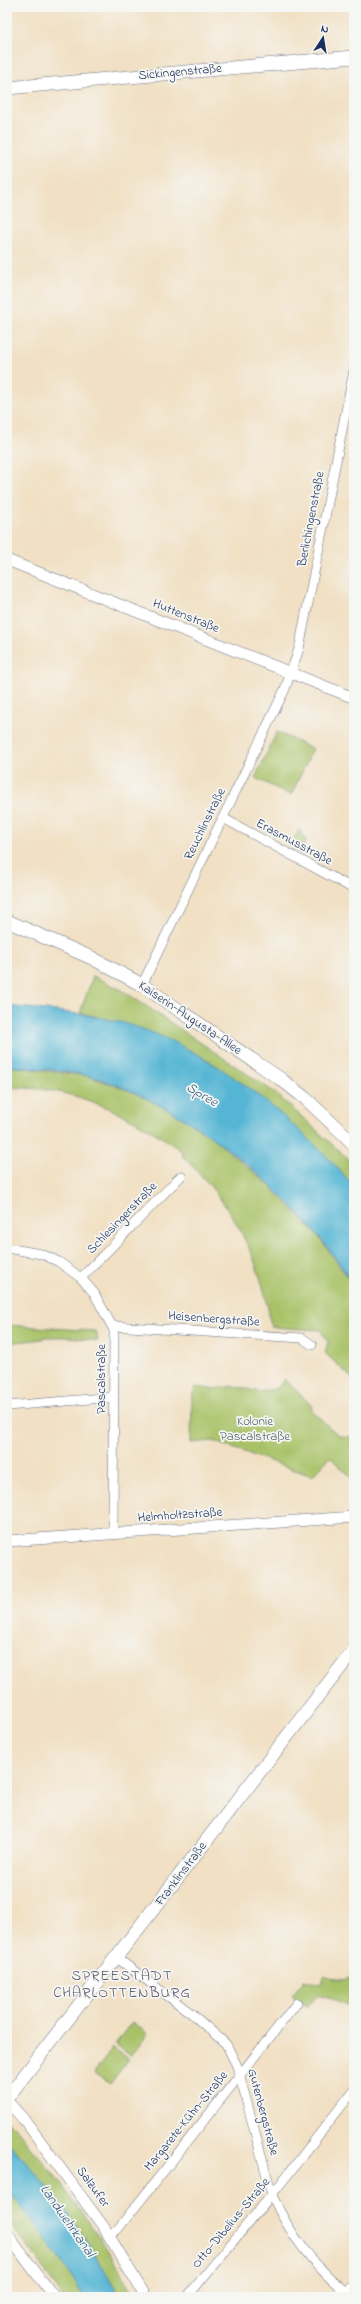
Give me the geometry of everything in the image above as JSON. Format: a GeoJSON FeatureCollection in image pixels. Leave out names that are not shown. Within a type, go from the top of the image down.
{"type":"FeatureCollection","features":[{"type":"Feature","properties":{"kind":"main road","name":"Sickingenstraße"},"geometry":{"type":"LineString","coordinates":[[7,88],[354,57]]}},
{"type":"Feature","properties":{"kind":"main road","name":"Kaiserin-Augusta-Allee"},"geometry":{"type":"LineString","coordinates":[[7,921],[92,958],[142,985],[282,1080],[305,1098],[354,1144]]}},
{"type":"Feature","properties":{"kind":"main road","name":"Franklinstraße"},"geometry":{"type":"LineString","coordinates":[[7,2098],[117,1958],[354,1650]]}},
{"type":"Feature","properties":{"kind":"street","name":"Berlichingenstraße"},"geometry":{"type":"LineString","coordinates":[[290,673],[299,649],[354,370]]}},
{"type":"Feature","properties":{"kind":"street","name":"Huttenstraße"},"geometry":{"type":"LineString","coordinates":[[7,560],[354,698]]}},
{"type":"Feature","properties":{"kind":"street","name":"Reuchlinstraße"},"geometry":{"type":"LineString","coordinates":[[142,985],[285,689],[290,673]]}},
{"type":"Feature","properties":{"kind":"street","name":"Erasmusstraße"},"geometry":{"type":"LineString","coordinates":[[222,818],[354,889]]}},
{"type":"Feature","properties":{"kind":"street","name":"Schlesingerstraße"},"geometry":{"type":"LineString","coordinates":[[81,1278],[181,1176]]}},
{"type":"Feature","properties":{"kind":"street","name":"Pascalstraße"},"geometry":{"type":"LineString","coordinates":[[7,1248],[42,1254],[60,1262],[81,1278],[94,1293],[113,1326],[113,1533]]}},
{"type":"Feature","properties":{"kind":"street","name":"Heisenbergstraße"},"geometry":{"type":"LineString","coordinates":[[113,1326],[302,1338],[312,1345]]}},
{"type":"Feature","properties":{"kind":"street"},"geometry":{"type":"LineString","coordinates":[[7,1406],[114,1397]]}},
{"type":"Feature","properties":{"kind":"street","name":"Helmholtzstraße"},"geometry":{"type":"LineString","coordinates":[[7,1541],[354,1517]]}},
{"type":"Feature","properties":{"kind":"street","name":"Gutenbergstraße"},"geometry":{"type":"LineString","coordinates":[[117,1958],[210,2028],[230,2050],[239,2076],[272,2195],[296,2240],[308,2255],[347,2295]]}},
{"type":"Feature","properties":{"kind":"street","name":"Margarete-Kühn-Straße"},"geometry":{"type":"LineString","coordinates":[[109,2235],[117,2230],[297,2004]]}},
{"type":"Feature","properties":{"kind":"street","name":"Otto-Dibelius-Straße"},"geometry":{"type":"LineString","coordinates":[[187,2297],[272,2195],[354,2090]]}},
{"type":"Feature","properties":{"kind":"street","name":"Salzufer"},"geometry":{"type":"LineString","coordinates":[[7,2101],[26,2122],[109,2235],[146,2297]]}},
{"type":"Feature","properties":{"kind":"street"},"geometry":{"type":"LineString","coordinates":[[7,2234],[54,2297]]}},
{"type":"Feature","properties":{"kind":"street"},"geometry":{"type":"LineString","coordinates":[[347,2295],[354,2282]]}},
{"type":"Feature","properties":{"kind":"green space"},"geometry":{"type":"Polygon","coordinates":[[[277,732],[313,749],[291,795],[255,778],[277,732]]]}},
{"type":"Feature","properties":{"kind":"green space"},"geometry":{"type":"Polygon","coordinates":[[[299,830],[306,840],[303,847],[293,841],[299,830]]]}},
{"type":"Feature","properties":{"kind":"green space"},"geometry":{"type":"Polygon","coordinates":[[[93,976],[122,990],[274,1092],[354,1164],[354,1186],[296,1127],[231,1077],[196,1056],[159,1038],[121,1023],[80,1013],[93,976]]]}},
{"type":"Feature","properties":{"kind":"green space"},"geometry":{"type":"Polygon","coordinates":[[[7,1066],[88,1076],[136,1093],[185,1119],[210,1136],[267,1183],[316,1233],[354,1286],[354,1380],[325,1353],[328,1342],[320,1330],[271,1327],[261,1279],[242,1234],[230,1212],[215,1192],[182,1156],[184,1153],[145,1127],[101,1105],[55,1091],[31,1088],[7,1088],[7,1066]]]}},
{"type":"Feature","properties":{"kind":"green space"},"geometry":{"type":"Polygon","coordinates":[[[7,1325],[96,1331],[98,1341],[69,1337],[43,1337],[43,1339],[7,1343],[7,1325]]]}},
{"type":"Feature","properties":{"kind":"green space","name":"Kolonie Pascalstraße"},"geometry":{"type":"Polygon","coordinates":[[[284,1379],[311,1405],[313,1412],[339,1436],[354,1437],[354,1480],[330,1457],[312,1476],[213,1441],[191,1443],[192,1397],[195,1387],[212,1389],[233,1386],[260,1392],[278,1388],[284,1379]]]}},
{"type":"Feature","properties":{"kind":"green space"},"geometry":{"type":"Polygon","coordinates":[[[354,1969],[354,2008],[339,2001],[317,1995],[307,2007],[292,1995],[304,1980],[322,1984],[324,1976],[335,1979],[346,1978],[353,1976],[351,1972],[354,1969]]]}},
{"type":"Feature","properties":{"kind":"green space"},"geometry":{"type":"Polygon","coordinates":[[[132,2022],[148,2034],[131,2056],[115,2044],[132,2022]]]}},
{"type":"Feature","properties":{"kind":"green space"},"geometry":{"type":"Polygon","coordinates":[[[113,2048],[129,2059],[110,2084],[94,2073],[113,2048]]]}},
{"type":"Feature","properties":{"kind":"green space"},"geometry":{"type":"Polygon","coordinates":[[[7,2122],[17,2130],[75,2202],[113,2258],[136,2297],[120,2297],[96,2255],[69,2215],[24,2159],[7,2141],[7,2122]]]}},
{"type":"Feature","properties":{"kind":"green space"},"geometry":{"type":"Polygon","coordinates":[[[7,2191],[29,2216],[48,2242],[84,2297],[62,2297],[35,2256],[7,2220],[7,2191]]]}},
{"type":"Feature","properties":{"kind":"water","name":"Spree"},"geometry":{"type":"Polygon","coordinates":[[[7,1006],[66,1012],[124,1023],[156,1034],[188,1049],[250,1089],[305,1136],[354,1186],[354,1286],[332,1253],[306,1221],[276,1191],[244,1162],[209,1136],[173,1113],[137,1094],[100,1079],[66,1072],[7,1066],[7,1006]]]}},
{"type":"Feature","properties":{"kind":"water","name":"Landwehrkanal"},"geometry":{"type":"Polygon","coordinates":[[[7,2141],[24,2159],[69,2215],[96,2255],[120,2297],[84,2297],[48,2242],[29,2216],[7,2191],[7,2141]]]}},
{"type":"Feature","properties":{"kind":"district","name":"SPREESTADT CHARLOTTENBURG"},"geometry":{"type":"Point","coordinates":[122,1984]}}]}
